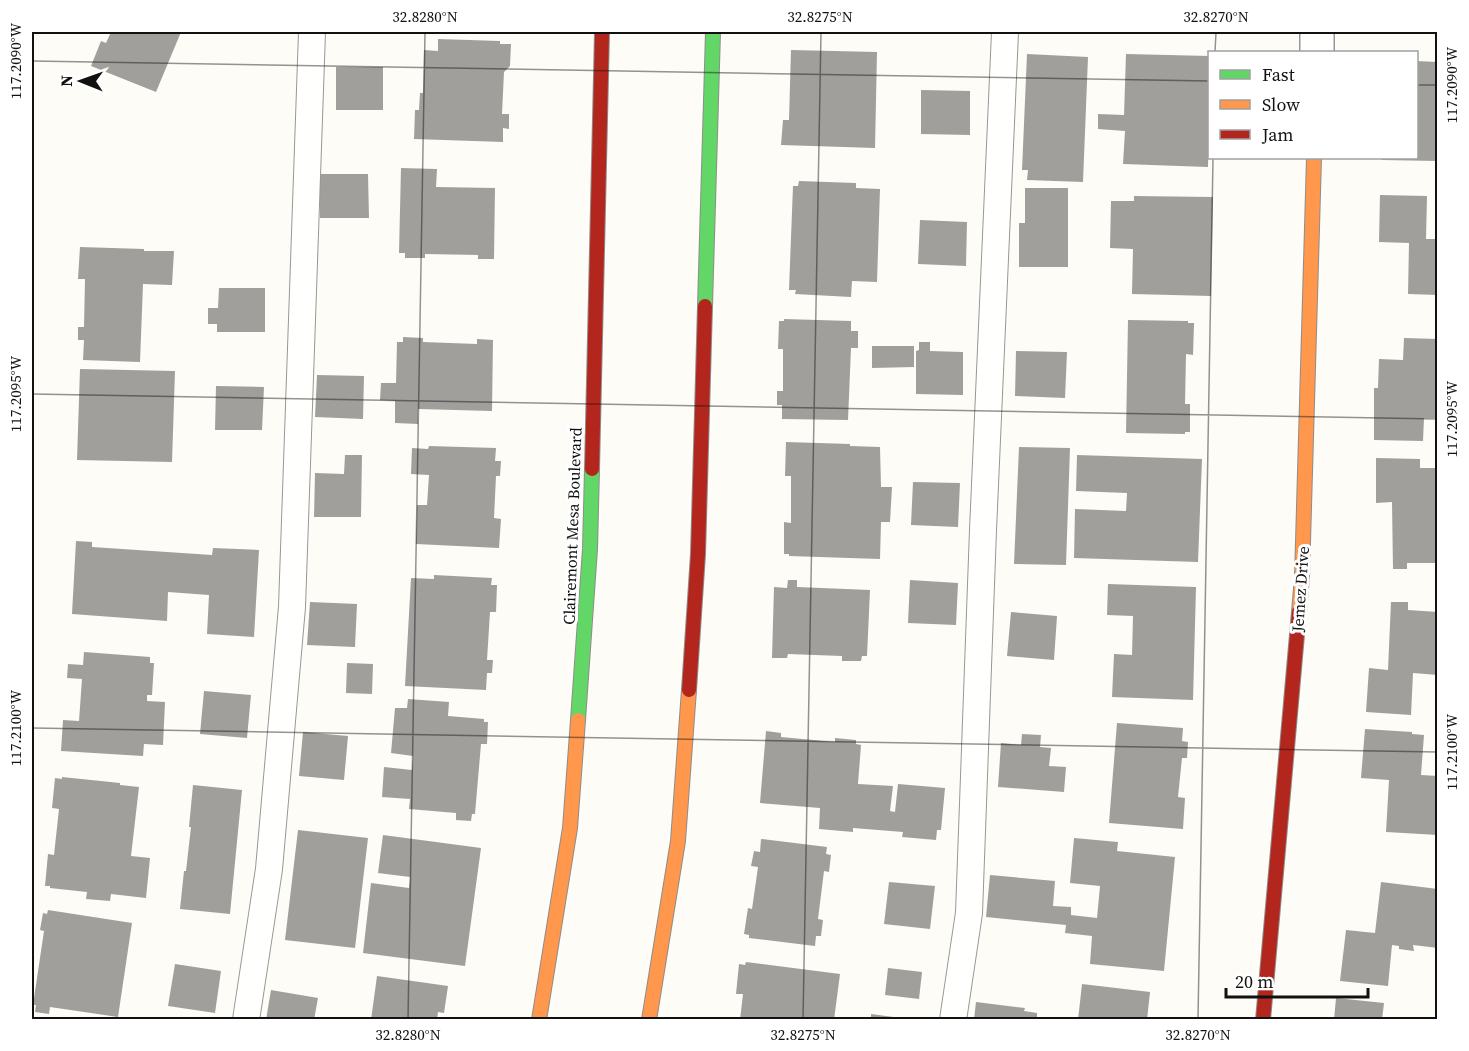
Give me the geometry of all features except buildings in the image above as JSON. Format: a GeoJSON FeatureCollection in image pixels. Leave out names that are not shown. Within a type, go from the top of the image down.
{"type":"FeatureCollection","features":[{"type":"Feature","properties":{"kind":"main road","name":"Clairemont Mesa Boulevard"},"geometry":{"type":"LineString","coordinates":[[539,1020],[570,828],[590,549],[602,32]]}},
{"type":"Feature","properties":{"kind":"main road"},"geometry":{"type":"LineString","coordinates":[[649,1020],[678,841],[698,566],[713,32]]}},
{"type":"Feature","properties":{"kind":"main road","name":"Jemez Drive"},"geometry":{"type":"LineString","coordinates":[[1263,1020],[1302,577],[1314,159]]}},
{"type":"Feature","properties":{"kind":"street"},"geometry":{"type":"LineString","coordinates":[[1317,32],[1317,51]]}},
{"type":"Feature","properties":{"kind":"lane"},"geometry":{"type":"LineString","coordinates":[[246,1020],[269,869],[292,607],[312,32]]}},
{"type":"Feature","properties":{"kind":"lane"},"geometry":{"type":"LineString","coordinates":[[953,1020],[969,913],[1005,32]]}},
{"type":"Feature","properties":{"kind":"traffic: fast"},"geometry":{"type":"LineString","coordinates":[[705,306],[713,32]]}},
{"type":"Feature","properties":{"kind":"traffic: fast"},"geometry":{"type":"LineString","coordinates":[[578,720],[590,549],[592,469]]}},
{"type":"Feature","properties":{"kind":"traffic: slow"},"geometry":{"type":"LineString","coordinates":[[1299,612],[1302,577],[1314,159]]}},
{"type":"Feature","properties":{"kind":"traffic: slow"},"geometry":{"type":"LineString","coordinates":[[649,1020],[678,841],[689,690]]}},
{"type":"Feature","properties":{"kind":"traffic: slow"},"geometry":{"type":"LineString","coordinates":[[539,1020],[570,828],[578,720]]}},
{"type":"Feature","properties":{"kind":"traffic: jam"},"geometry":{"type":"LineString","coordinates":[[592,469],[602,32]]}},
{"type":"Feature","properties":{"kind":"traffic: jam"},"geometry":{"type":"LineString","coordinates":[[689,690],[698,554],[705,306]]}},
{"type":"Feature","properties":{"kind":"traffic: jam"},"geometry":{"type":"LineString","coordinates":[[1263,1020],[1299,612]]}}]}
